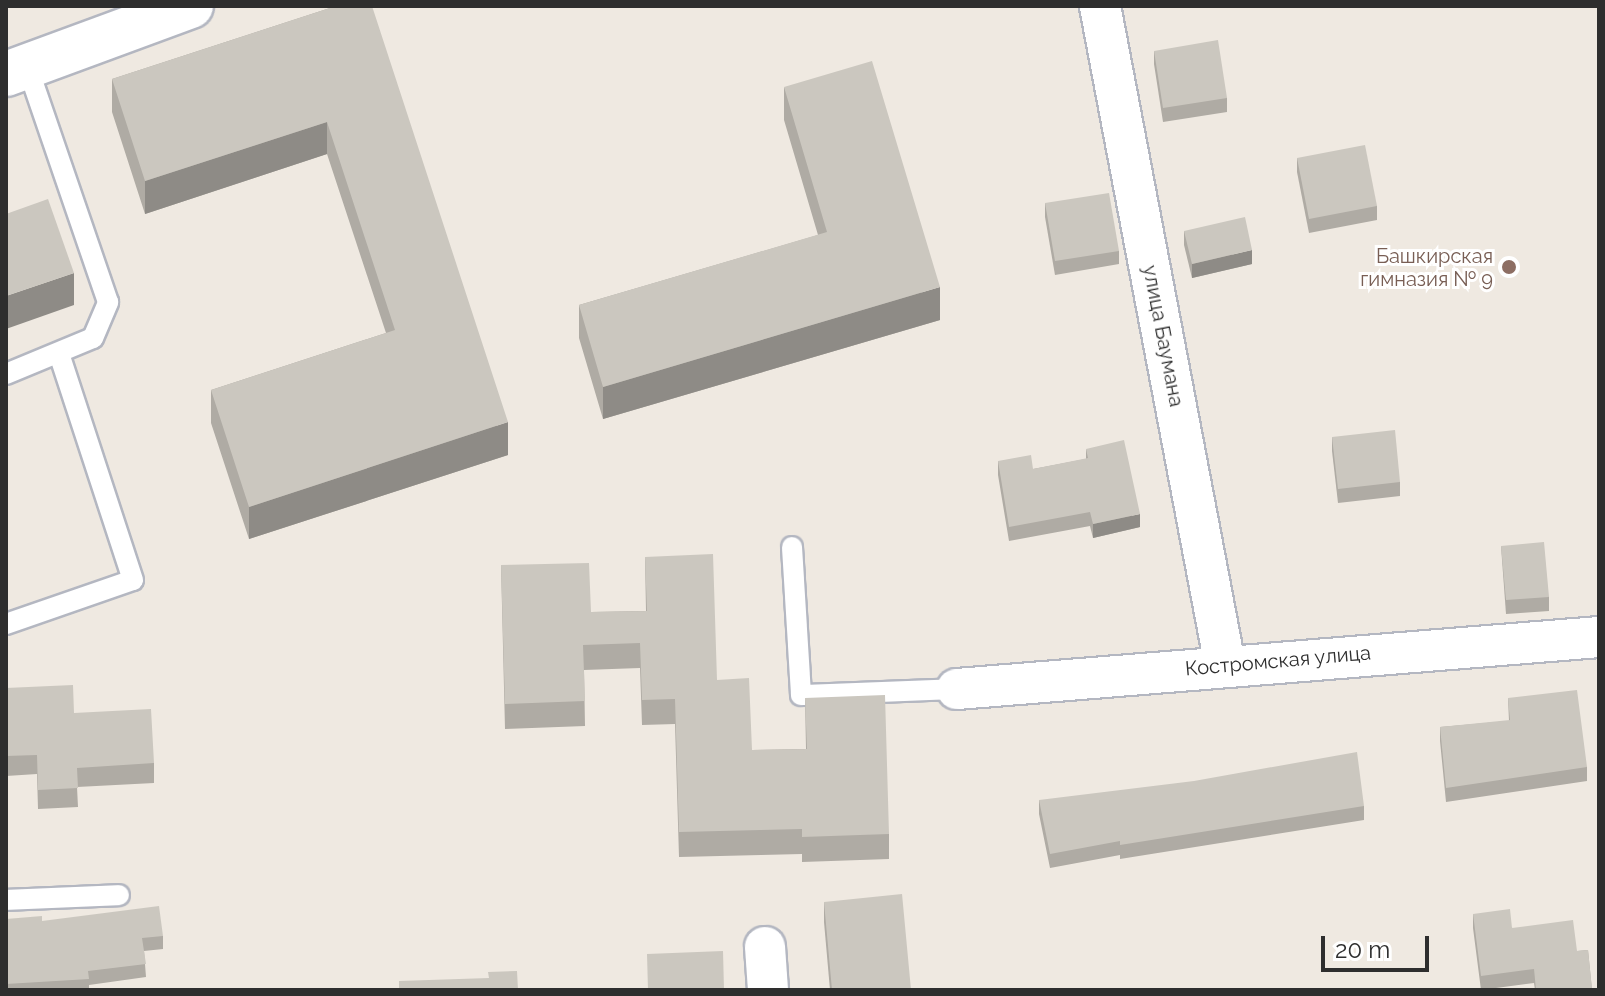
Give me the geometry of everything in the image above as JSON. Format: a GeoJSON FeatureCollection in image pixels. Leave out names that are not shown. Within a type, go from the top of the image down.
{"type":"FeatureCollection","features":[{"type":"Feature","properties":{"kind":"main road"},"geometry":{"type":"LineString","coordinates":[[16,70],[191,6]]}},
{"type":"Feature","properties":{"kind":"street","name":"улица Баумана"},"geometry":{"type":"LineString","coordinates":[[1100,6],[1225,665]]}},
{"type":"Feature","properties":{"kind":"street","name":"Костромская улица"},"geometry":{"type":"LineString","coordinates":[[957,689],[1599,637]]}},
{"type":"Feature","properties":{"kind":"street"},"geometry":{"type":"LineString","coordinates":[[765,947],[768,990]]}},
{"type":"Feature","properties":{"kind":"lane"},"geometry":{"type":"LineString","coordinates":[[6,374],[60,356],[93,338],[108,302],[16,70]]}},
{"type":"Feature","properties":{"kind":"lane"},"geometry":{"type":"LineString","coordinates":[[6,624],[133,580],[60,356]]}},
{"type":"Feature","properties":{"kind":"lane"},"geometry":{"type":"LineString","coordinates":[[792,547],[801,695],[957,689]]}},
{"type":"Feature","properties":{"kind":"lane"},"geometry":{"type":"LineString","coordinates":[[6,900],[119,895]]}},
{"type":"Feature","properties":{"kind":"building"},"geometry":{"type":"Polygon","coordinates":[[[336,6],[372,6],[508,422],[249,507],[211,390],[395,330],[327,122],[145,181],[112,79],[336,6]]]}},
{"type":"Feature","properties":{"kind":"building"},"geometry":{"type":"Polygon","coordinates":[[[1218,40],[1227,98],[1163,108],[1154,51],[1218,40]]]}},
{"type":"Feature","properties":{"kind":"building"},"geometry":{"type":"Polygon","coordinates":[[[872,61],[940,287],[603,387],[579,305],[827,232],[784,87],[872,61]]]}},
{"type":"Feature","properties":{"kind":"building"},"geometry":{"type":"Polygon","coordinates":[[[1365,145],[1377,206],[1309,219],[1297,158],[1365,145]]]}},
{"type":"Feature","properties":{"kind":"building"},"geometry":{"type":"Polygon","coordinates":[[[1109,193],[1119,251],[1055,261],[1045,203],[1109,193]]]}},
{"type":"Feature","properties":{"kind":"building"},"geometry":{"type":"Polygon","coordinates":[[[48,199],[74,273],[6,296],[6,214],[48,199]]]}},
{"type":"Feature","properties":{"kind":"building"},"geometry":{"type":"Polygon","coordinates":[[[1245,217],[1252,250],[1192,264],[1184,231],[1245,217]]]}},
{"type":"Feature","properties":{"kind":"building"},"geometry":{"type":"Polygon","coordinates":[[[1395,430],[1400,482],[1338,489],[1332,437],[1395,430]]]}},
{"type":"Feature","properties":{"kind":"building"},"geometry":{"type":"Polygon","coordinates":[[[1124,440],[1140,514],[1093,524],[1090,512],[1009,527],[998,461],[1031,455],[1033,469],[1088,458],[1086,449],[1124,440]]]}},
{"type":"Feature","properties":{"kind":"building"},"geometry":{"type":"Polygon","coordinates":[[[1544,542],[1549,597],[1506,600],[1501,546],[1544,542]]]}},
{"type":"Feature","properties":{"kind":"building"},"geometry":{"type":"Polygon","coordinates":[[[713,554],[717,680],[749,678],[752,750],[807,749],[805,698],[885,695],[889,834],[802,837],[802,829],[679,832],[675,699],[642,700],[640,643],[583,645],[585,701],[505,704],[501,565],[589,563],[591,612],[647,611],[645,557],[713,554]]]}},
{"type":"Feature","properties":{"kind":"building"},"geometry":{"type":"Polygon","coordinates":[[[73,685],[74,713],[151,709],[154,763],[77,768],[78,788],[38,790],[37,755],[6,756],[6,688],[73,685]]]}},
{"type":"Feature","properties":{"kind":"building"},"geometry":{"type":"Polygon","coordinates":[[[1577,690],[1587,767],[1446,788],[1440,727],[1510,720],[1508,698],[1577,690]]]}},
{"type":"Feature","properties":{"kind":"building"},"geometry":{"type":"Polygon","coordinates":[[[1357,752],[1364,806],[1050,854],[1039,800],[1194,781],[1357,752]]]}},
{"type":"Feature","properties":{"kind":"building"},"geometry":{"type":"Polygon","coordinates":[[[902,894],[911,990],[832,990],[824,902],[902,894]]]}},
{"type":"Feature","properties":{"kind":"building"},"geometry":{"type":"Polygon","coordinates":[[[159,906],[163,936],[142,938],[146,964],[88,971],[89,979],[6,984],[6,919],[42,916],[42,921],[159,906]]]}},
{"type":"Feature","properties":{"kind":"building"},"geometry":{"type":"Polygon","coordinates":[[[1510,909],[1512,928],[1573,920],[1577,951],[1588,950],[1592,989],[1536,990],[1534,969],[1481,976],[1473,914],[1510,909]]]}},
{"type":"Feature","properties":{"kind":"building"},"geometry":{"type":"Polygon","coordinates":[[[723,951],[724,990],[648,990],[647,954],[723,951]]]}},
{"type":"Feature","properties":{"kind":"building"},"geometry":{"type":"Polygon","coordinates":[[[517,971],[518,990],[399,990],[399,981],[489,978],[488,972],[517,971]]]}},
{"type":"Feature","properties":{"kind":"place","name":"Башкирская гимназия № 9"},"geometry":{"type":"Point","coordinates":[1509,267]}}]}
